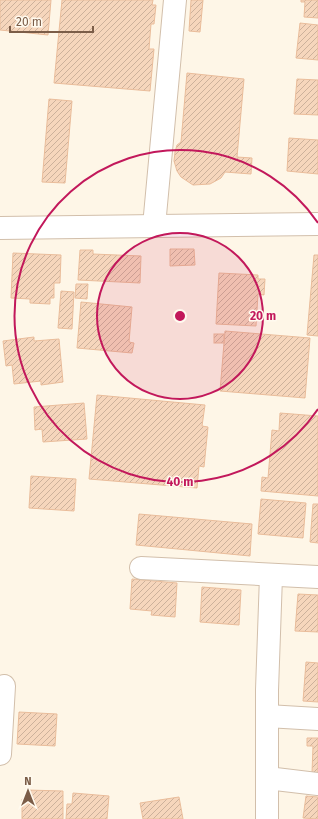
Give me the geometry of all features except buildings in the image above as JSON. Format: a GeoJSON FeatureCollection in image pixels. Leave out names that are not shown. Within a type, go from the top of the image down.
{"type":"FeatureCollection","features":[{"type":"Feature","properties":{"kind":"street"},"geometry":{"type":"LineString","coordinates":[[154,226],[175,0]]}},
{"type":"Feature","properties":{"kind":"street"},"geometry":{"type":"LineString","coordinates":[[0,228],[318,224]]}},
{"type":"Feature","properties":{"kind":"street"},"geometry":{"type":"LineString","coordinates":[[141,568],[271,576],[318,577]]}},
{"type":"Feature","properties":{"kind":"street"},"geometry":{"type":"LineString","coordinates":[[267,819],[267,716],[271,576]]}},
{"type":"Feature","properties":{"kind":"street"},"geometry":{"type":"LineString","coordinates":[[0,754],[4,686]]}},
{"type":"Feature","properties":{"kind":"street"},"geometry":{"type":"LineString","coordinates":[[267,716],[318,719]]}},
{"type":"Feature","properties":{"kind":"street"},"geometry":{"type":"LineString","coordinates":[[267,778],[318,784]]}}]}
